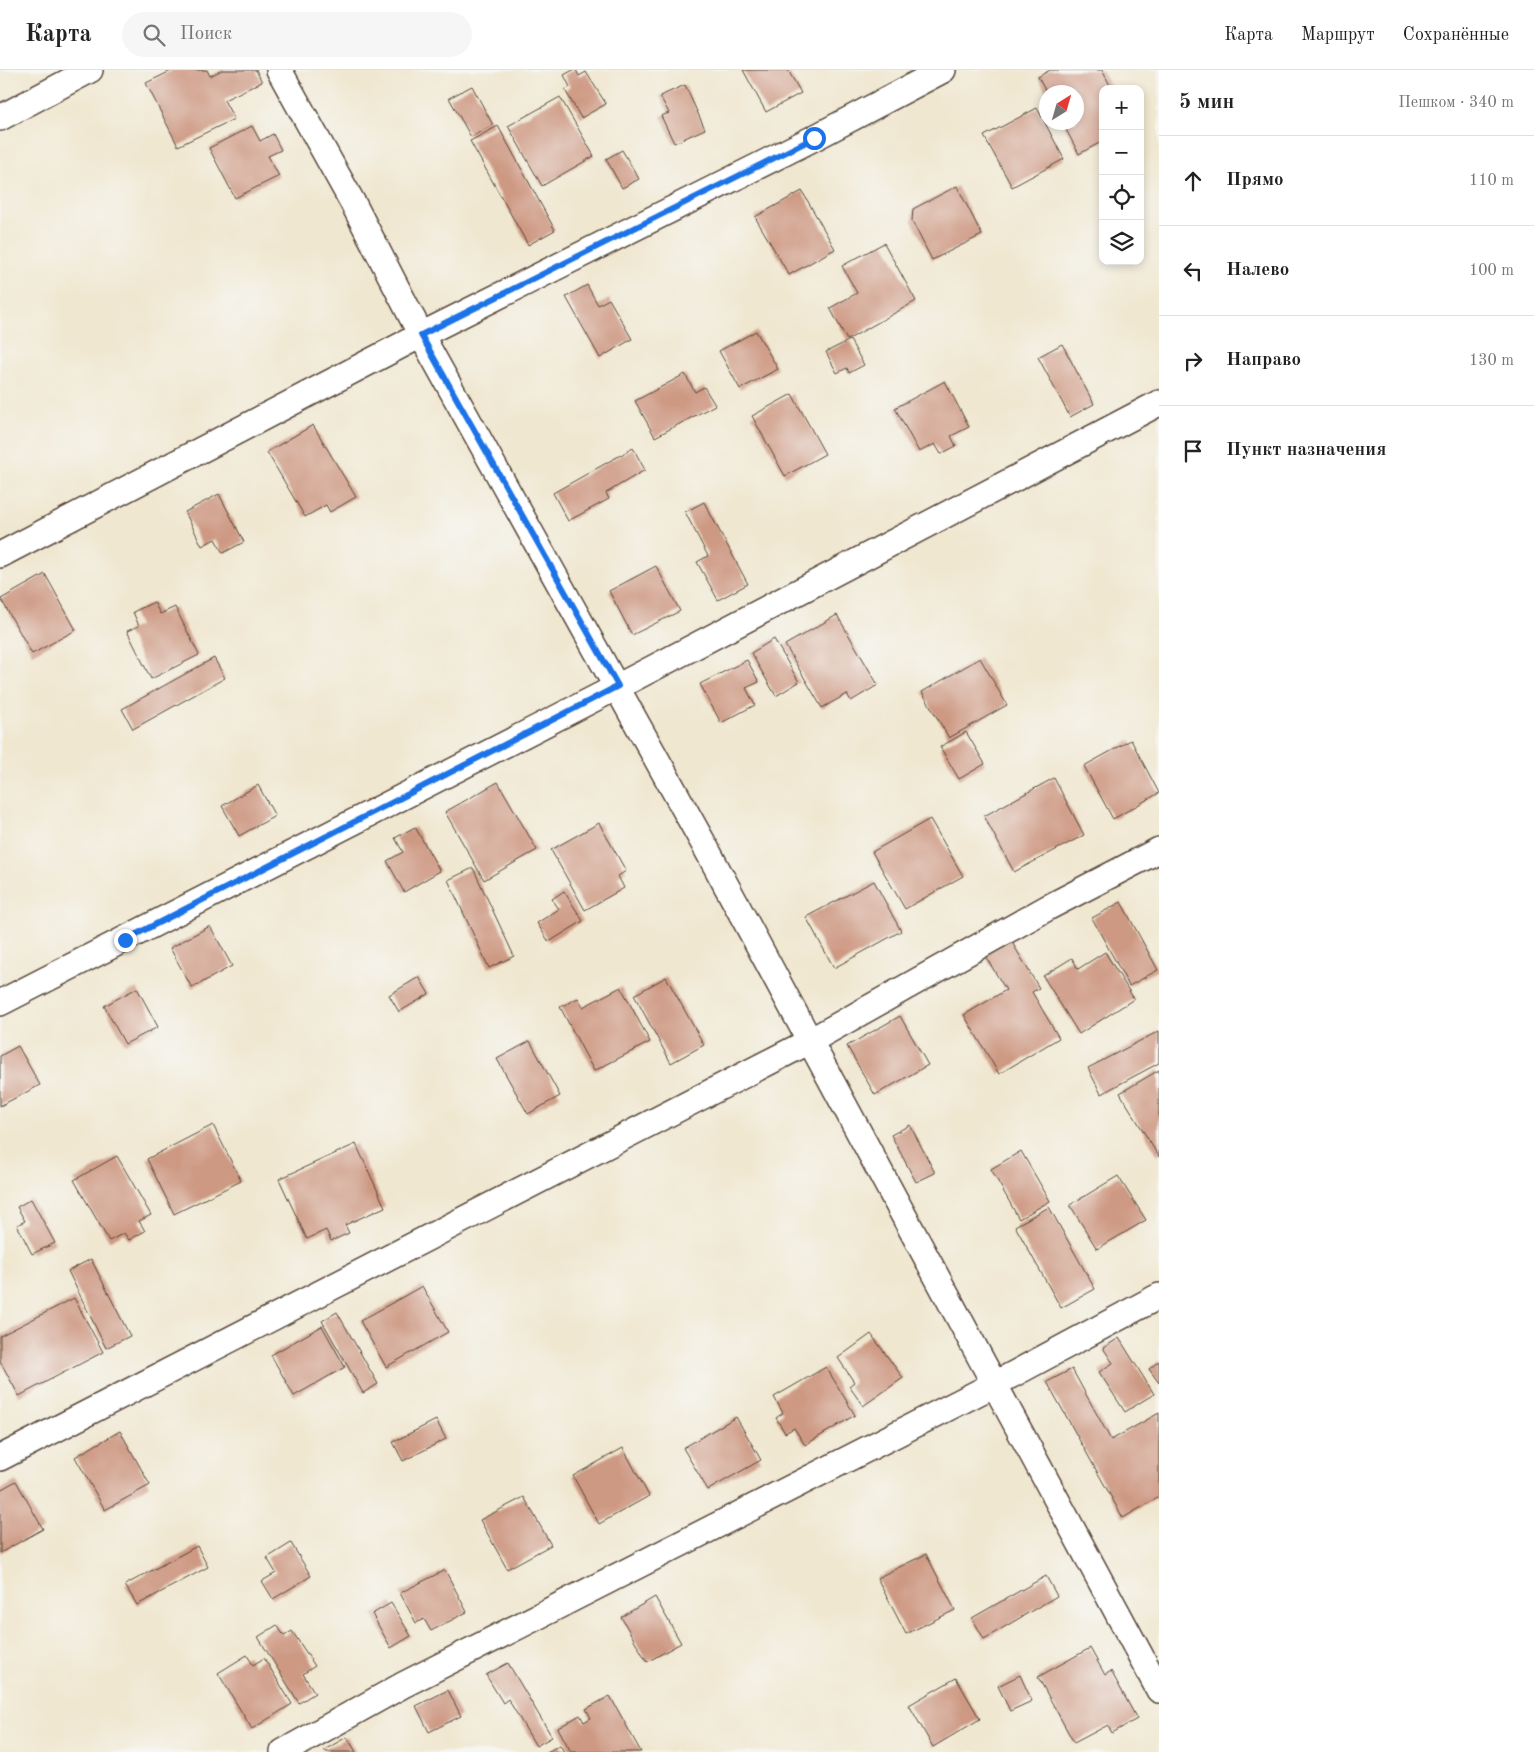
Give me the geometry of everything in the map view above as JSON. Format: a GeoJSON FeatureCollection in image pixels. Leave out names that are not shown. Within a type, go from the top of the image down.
{"type":"FeatureCollection","features":[{"type":"Feature","properties":{"kind":"street"},"geometry":{"type":"LineString","coordinates":[[0,118],[90,70]]}},
{"type":"Feature","properties":{"kind":"street"},"geometry":{"type":"LineString","coordinates":[[279,70],[354,205],[421,335],[618,686],[1159,1690]]}},
{"type":"Feature","properties":{"kind":"street"},"geometry":{"type":"LineString","coordinates":[[0,555],[421,335],[806,142],[943,70]]}},
{"type":"Feature","properties":{"kind":"street"},"geometry":{"type":"LineString","coordinates":[[0,1003],[618,686],[1159,403]]}},
{"type":"Feature","properties":{"kind":"street"},"geometry":{"type":"LineString","coordinates":[[0,1458],[810,1041],[1041,912],[1159,850]]}},
{"type":"Feature","properties":{"kind":"street"},"geometry":{"type":"LineString","coordinates":[[283,1752],[403,1685],[994,1384],[1159,1296]]}},
{"type":"Feature","properties":{"kind":"building"},"geometry":{"type":"Polygon","coordinates":[[[173,70],[207,70],[210,76],[222,70],[256,70],[262,82],[224,100],[234,119],[178,146],[146,83],[173,70]]]}},
{"type":"Feature","properties":{"kind":"building"},"geometry":{"type":"Polygon","coordinates":[[[576,70],[579,76],[586,72],[606,104],[581,118],[565,90],[570,87],[564,75],[576,70]]]}},
{"type":"Feature","properties":{"kind":"building"},"geometry":{"type":"Polygon","coordinates":[[[743,70],[788,70],[801,93],[766,112],[743,70]]]}},
{"type":"Feature","properties":{"kind":"building"},"geometry":{"type":"Polygon","coordinates":[[[1050,70],[1102,70],[1110,85],[1099,85],[1099,143],[1079,154],[1066,130],[1084,130],[1084,85],[1042,85],[1038,77],[1050,70]]]}},
{"type":"Feature","properties":{"kind":"building"},"geometry":{"type":"Polygon","coordinates":[[[685,85],[705,129],[674,143],[661,116],[669,113],[660,96],[685,85]]]}},
{"type":"Feature","properties":{"kind":"building"},"geometry":{"type":"Polygon","coordinates":[[[472,86],[493,125],[471,137],[449,98],[472,86]]]}},
{"type":"Feature","properties":{"kind":"building"},"geometry":{"type":"Polygon","coordinates":[[[560,97],[594,156],[542,186],[508,126],[560,97]]]}},
{"type":"Feature","properties":{"kind":"building"},"geometry":{"type":"Polygon","coordinates":[[[1037,108],[1039,112],[1039,130],[1049,130],[1064,159],[1012,187],[984,136],[1037,108]]]}},
{"type":"Feature","properties":{"kind":"building"},"geometry":{"type":"Polygon","coordinates":[[[252,126],[260,141],[273,134],[281,150],[268,156],[279,176],[235,198],[209,148],[252,126]]]}},
{"type":"Feature","properties":{"kind":"building"},"geometry":{"type":"Polygon","coordinates":[[[498,126],[555,230],[528,245],[470,141],[498,126]]]}},
{"type":"Feature","properties":{"kind":"building"},"geometry":{"type":"Polygon","coordinates":[[[622,150],[639,179],[622,188],[606,159],[622,150]]]}},
{"type":"Feature","properties":{"kind":"building"},"geometry":{"type":"Polygon","coordinates":[[[957,186],[982,235],[932,260],[912,221],[913,209],[957,186]]]}},
{"type":"Feature","properties":{"kind":"building"},"geometry":{"type":"Polygon","coordinates":[[[802,191],[835,249],[789,275],[755,217],[802,191]]]}},
{"type":"Feature","properties":{"kind":"building"},"geometry":{"type":"Polygon","coordinates":[[[884,243],[916,301],[847,340],[830,308],[857,293],[842,266],[884,243]]]}},
{"type":"Feature","properties":{"kind":"building"},"geometry":{"type":"Polygon","coordinates":[[[587,285],[598,305],[609,299],[632,339],[600,358],[566,297],[587,285]]]}},
{"type":"Feature","properties":{"kind":"building"},"geometry":{"type":"Polygon","coordinates":[[[756,331],[778,369],[740,389],[719,351],[756,331]]]}},
{"type":"Feature","properties":{"kind":"building"},"geometry":{"type":"Polygon","coordinates":[[[850,340],[864,365],[849,373],[847,368],[837,373],[826,352],[850,340]]]}},
{"type":"Feature","properties":{"kind":"building"},"geometry":{"type":"Polygon","coordinates":[[[1062,344],[1094,404],[1070,417],[1038,357],[1062,344]]]}},
{"type":"Feature","properties":{"kind":"building"},"geometry":{"type":"Polygon","coordinates":[[[685,374],[695,392],[704,387],[715,405],[655,437],[635,401],[685,374]]]}},
{"type":"Feature","properties":{"kind":"building"},"geometry":{"type":"Polygon","coordinates":[[[945,381],[969,427],[951,436],[956,446],[941,454],[935,444],[919,452],[895,408],[945,381]]]}},
{"type":"Feature","properties":{"kind":"building"},"geometry":{"type":"Polygon","coordinates":[[[792,394],[825,454],[785,476],[752,416],[792,394]]]}},
{"type":"Feature","properties":{"kind":"building"},"geometry":{"type":"Polygon","coordinates":[[[313,425],[356,497],[330,512],[326,505],[305,517],[267,452],[313,425]]]}},
{"type":"Feature","properties":{"kind":"building"},"geometry":{"type":"Polygon","coordinates":[[[633,448],[645,470],[606,493],[609,499],[568,521],[553,493],[633,448]]]}},
{"type":"Feature","properties":{"kind":"building"},"geometry":{"type":"Polygon","coordinates":[[[219,494],[244,542],[223,553],[215,539],[202,546],[185,512],[219,494]]]}},
{"type":"Feature","properties":{"kind":"building"},"geometry":{"type":"Polygon","coordinates":[[[704,502],[748,584],[718,600],[697,562],[708,556],[685,512],[704,502]]]}},
{"type":"Feature","properties":{"kind":"building"},"geometry":{"type":"Polygon","coordinates":[[[656,566],[680,611],[632,635],[609,591],[656,566]]]}},
{"type":"Feature","properties":{"kind":"building"},"geometry":{"type":"Polygon","coordinates":[[[45,574],[76,630],[32,654],[1,599],[45,574]]]}},
{"type":"Feature","properties":{"kind":"building"},"geometry":{"type":"Polygon","coordinates":[[[154,602],[160,614],[175,607],[199,655],[151,679],[127,631],[139,626],[133,612],[154,602]]]}},
{"type":"Feature","properties":{"kind":"building"},"geometry":{"type":"Polygon","coordinates":[[[837,615],[878,685],[851,701],[847,694],[822,708],[785,645],[837,615]]]}},
{"type":"Feature","properties":{"kind":"building"},"geometry":{"type":"Polygon","coordinates":[[[774,639],[799,682],[776,696],[751,653],[774,639]]]}},
{"type":"Feature","properties":{"kind":"building"},"geometry":{"type":"Polygon","coordinates":[[[214,658],[225,678],[133,729],[122,709],[214,658]]]}},
{"type":"Feature","properties":{"kind":"building"},"geometry":{"type":"Polygon","coordinates":[[[980,658],[1007,705],[949,738],[922,692],[980,658]]]}},
{"type":"Feature","properties":{"kind":"building"},"geometry":{"type":"Polygon","coordinates":[[[747,660],[759,682],[746,688],[755,705],[721,723],[700,684],[747,660]]]}},
{"type":"Feature","properties":{"kind":"building"},"geometry":{"type":"Polygon","coordinates":[[[966,732],[985,764],[959,779],[940,747],[966,732]]]}},
{"type":"Feature","properties":{"kind":"building"},"geometry":{"type":"Polygon","coordinates":[[[1131,740],[1159,793],[1113,819],[1084,766],[1131,740]]]}},
{"type":"Feature","properties":{"kind":"building"},"geometry":{"type":"Polygon","coordinates":[[[1054,778],[1084,835],[1014,872],[984,816],[1054,778]]]}},
{"type":"Feature","properties":{"kind":"building"},"geometry":{"type":"Polygon","coordinates":[[[498,782],[537,850],[484,880],[445,812],[498,782]]]}},
{"type":"Feature","properties":{"kind":"building"},"geometry":{"type":"Polygon","coordinates":[[[258,785],[275,816],[239,836],[222,806],[258,785]]]}},
{"type":"Feature","properties":{"kind":"building"},"geometry":{"type":"Polygon","coordinates":[[[930,819],[963,876],[905,909],[872,852],[930,819]]]}},
{"type":"Feature","properties":{"kind":"building"},"geometry":{"type":"Polygon","coordinates":[[[599,823],[626,871],[618,876],[624,888],[585,910],[551,850],[599,823]]]}},
{"type":"Feature","properties":{"kind":"building"},"geometry":{"type":"Polygon","coordinates":[[[415,827],[440,871],[404,892],[387,861],[403,852],[395,838],[415,827]]]}},
{"type":"Feature","properties":{"kind":"building"},"geometry":{"type":"Polygon","coordinates":[[[473,868],[514,956],[489,968],[448,880],[473,868]]]}},
{"type":"Feature","properties":{"kind":"building"},"geometry":{"type":"Polygon","coordinates":[[[874,881],[901,931],[834,968],[806,917],[874,881]]]}},
{"type":"Feature","properties":{"kind":"building"},"geometry":{"type":"Polygon","coordinates":[[[564,891],[583,921],[549,942],[537,923],[559,909],[552,899],[564,891]]]}},
{"type":"Feature","properties":{"kind":"building"},"geometry":{"type":"Polygon","coordinates":[[[1121,902],[1158,970],[1129,986],[1092,918],[1121,902]]]}},
{"type":"Feature","properties":{"kind":"building"},"geometry":{"type":"Polygon","coordinates":[[[210,926],[232,966],[192,988],[170,948],[210,926]]]}},
{"type":"Feature","properties":{"kind":"building"},"geometry":{"type":"Polygon","coordinates":[[[1010,939],[1039,988],[1032,992],[1059,1038],[999,1074],[964,1015],[1006,990],[984,954],[1010,939]]]}},
{"type":"Feature","properties":{"kind":"building"},"geometry":{"type":"Polygon","coordinates":[[[1105,952],[1134,999],[1079,1034],[1043,976],[1072,958],[1078,969],[1105,952]]]}},
{"type":"Feature","properties":{"kind":"building"},"geometry":{"type":"Polygon","coordinates":[[[419,977],[429,994],[399,1012],[389,995],[419,977]]]}},
{"type":"Feature","properties":{"kind":"building"},"geometry":{"type":"Polygon","coordinates":[[[666,977],[704,1045],[671,1063],[634,995],[666,977]]]}},
{"type":"Feature","properties":{"kind":"building"},"geometry":{"type":"Polygon","coordinates":[[[621,987],[650,1042],[594,1071],[560,1007],[578,998],[583,1007],[621,987]]]}},
{"type":"Feature","properties":{"kind":"building"},"geometry":{"type":"Polygon","coordinates":[[[137,988],[158,1027],[125,1044],[104,1006],[137,988]]]}},
{"type":"Feature","properties":{"kind":"building"},"geometry":{"type":"Polygon","coordinates":[[[900,1016],[928,1065],[875,1095],[847,1046],[900,1016]]]}},
{"type":"Feature","properties":{"kind":"building"},"geometry":{"type":"Polygon","coordinates":[[[1159,1031],[1159,1063],[1101,1094],[1088,1068],[1159,1031]]]}},
{"type":"Feature","properties":{"kind":"building"},"geometry":{"type":"Polygon","coordinates":[[[530,1041],[560,1096],[528,1114],[497,1059],[530,1041]]]}},
{"type":"Feature","properties":{"kind":"building"},"geometry":{"type":"Polygon","coordinates":[[[18,1046],[40,1085],[0,1106],[0,1056],[18,1046]]]}},
{"type":"Feature","properties":{"kind":"building"},"geometry":{"type":"Polygon","coordinates":[[[1159,1070],[1159,1157],[1120,1093],[1159,1070]]]}},
{"type":"Feature","properties":{"kind":"building"},"geometry":{"type":"Polygon","coordinates":[[[213,1125],[241,1181],[174,1214],[147,1159],[213,1125]]]}},
{"type":"Feature","properties":{"kind":"building"},"geometry":{"type":"Polygon","coordinates":[[[910,1125],[935,1173],[916,1182],[891,1135],[910,1125]]]}},
{"type":"Feature","properties":{"kind":"building"},"geometry":{"type":"Polygon","coordinates":[[[356,1144],[385,1207],[345,1225],[349,1233],[331,1241],[326,1230],[307,1239],[279,1179],[356,1144]]]}},
{"type":"Feature","properties":{"kind":"building"},"geometry":{"type":"Polygon","coordinates":[[[1021,1151],[1050,1201],[1019,1219],[991,1169],[1021,1151]]]}},
{"type":"Feature","properties":{"kind":"building"},"geometry":{"type":"Polygon","coordinates":[[[117,1156],[151,1215],[139,1221],[145,1231],[129,1240],[124,1233],[109,1241],[74,1180],[117,1156]]]}},
{"type":"Feature","properties":{"kind":"building"},"geometry":{"type":"Polygon","coordinates":[[[1118,1176],[1146,1220],[1097,1249],[1070,1205],[1118,1176]]]}},
{"type":"Feature","properties":{"kind":"building"},"geometry":{"type":"Polygon","coordinates":[[[31,1199],[55,1243],[32,1254],[17,1225],[25,1221],[17,1207],[31,1199]]]}},
{"type":"Feature","properties":{"kind":"building"},"geometry":{"type":"Polygon","coordinates":[[[1049,1207],[1095,1289],[1061,1308],[1015,1226],[1049,1207]]]}},
{"type":"Feature","properties":{"kind":"building"},"geometry":{"type":"Polygon","coordinates":[[[91,1259],[130,1336],[106,1348],[68,1271],[91,1259]]]}},
{"type":"Feature","properties":{"kind":"building"},"geometry":{"type":"Polygon","coordinates":[[[422,1286],[448,1332],[386,1367],[360,1321],[422,1286]]]}},
{"type":"Feature","properties":{"kind":"building"},"geometry":{"type":"Polygon","coordinates":[[[74,1298],[103,1352],[19,1396],[0,1361],[0,1336],[74,1298]]]}},
{"type":"Feature","properties":{"kind":"building"},"geometry":{"type":"Polygon","coordinates":[[[337,1312],[378,1384],[363,1393],[322,1321],[337,1312]]]}},
{"type":"Feature","properties":{"kind":"building"},"geometry":{"type":"Polygon","coordinates":[[[322,1326],[345,1367],[294,1396],[271,1355],[322,1326]]]}},
{"type":"Feature","properties":{"kind":"building"},"geometry":{"type":"Polygon","coordinates":[[[871,1334],[903,1378],[863,1406],[849,1386],[854,1382],[838,1358],[871,1334]]]}},
{"type":"Feature","properties":{"kind":"building"},"geometry":{"type":"Polygon","coordinates":[[[1119,1338],[1154,1394],[1125,1412],[1099,1372],[1113,1363],[1103,1348],[1119,1338]]]}},
{"type":"Feature","properties":{"kind":"building"},"geometry":{"type":"Polygon","coordinates":[[[1159,1361],[1159,1383],[1149,1369],[1159,1361]]]}},
{"type":"Feature","properties":{"kind":"building"},"geometry":{"type":"Polygon","coordinates":[[[826,1367],[855,1415],[805,1445],[794,1428],[785,1433],[776,1418],[783,1413],[774,1397],[826,1367]]]}},
{"type":"Feature","properties":{"kind":"building"},"geometry":{"type":"Polygon","coordinates":[[[1072,1369],[1111,1440],[1159,1413],[1159,1497],[1123,1518],[1047,1382],[1072,1369]]]}},
{"type":"Feature","properties":{"kind":"building"},"geometry":{"type":"Polygon","coordinates":[[[736,1417],[761,1460],[708,1490],[683,1448],[736,1417]]]}},
{"type":"Feature","properties":{"kind":"building"},"geometry":{"type":"Polygon","coordinates":[[[436,1420],[446,1439],[403,1461],[393,1442],[436,1420]]]}},
{"type":"Feature","properties":{"kind":"building"},"geometry":{"type":"Polygon","coordinates":[[[120,1431],[150,1485],[105,1510],[75,1457],[120,1431]]]}},
{"type":"Feature","properties":{"kind":"building"},"geometry":{"type":"Polygon","coordinates":[[[623,1448],[649,1496],[599,1524],[573,1476],[623,1448]]]}},
{"type":"Feature","properties":{"kind":"building"},"geometry":{"type":"Polygon","coordinates":[[[16,1481],[43,1529],[0,1553],[0,1490],[16,1481]]]}},
{"type":"Feature","properties":{"kind":"building"},"geometry":{"type":"Polygon","coordinates":[[[524,1497],[551,1545],[507,1569],[480,1520],[524,1497]]]}},
{"type":"Feature","properties":{"kind":"building"},"geometry":{"type":"Polygon","coordinates":[[[291,1543],[311,1576],[273,1599],[262,1581],[276,1573],[267,1558],[291,1543]]]}},
{"type":"Feature","properties":{"kind":"building"},"geometry":{"type":"Polygon","coordinates":[[[197,1546],[208,1567],[137,1605],[125,1585],[197,1546]]]}},
{"type":"Feature","properties":{"kind":"building"},"geometry":{"type":"Polygon","coordinates":[[[926,1554],[955,1610],[906,1634],[877,1578],[926,1554]]]}},
{"type":"Feature","properties":{"kind":"building"},"geometry":{"type":"Polygon","coordinates":[[[445,1570],[467,1612],[431,1631],[424,1619],[416,1623],[400,1593],[445,1570]]]}},
{"type":"Feature","properties":{"kind":"building"},"geometry":{"type":"Polygon","coordinates":[[[1046,1576],[1057,1596],[984,1639],[972,1618],[1046,1576]]]}},
{"type":"Feature","properties":{"kind":"building"},"geometry":{"type":"Polygon","coordinates":[[[655,1597],[681,1643],[647,1662],[621,1617],[655,1597]]]}},
{"type":"Feature","properties":{"kind":"building"},"geometry":{"type":"Polygon","coordinates":[[[391,1603],[411,1636],[391,1648],[372,1614],[391,1603]]]}},
{"type":"Feature","properties":{"kind":"building"},"geometry":{"type":"Polygon","coordinates":[[[277,1625],[284,1636],[292,1631],[315,1666],[303,1674],[315,1693],[299,1703],[258,1637],[277,1625]]]}},
{"type":"Feature","properties":{"kind":"building"},"geometry":{"type":"Polygon","coordinates":[[[1090,1648],[1105,1675],[1111,1671],[1137,1719],[1112,1733],[1108,1725],[1074,1743],[1038,1677],[1090,1648]]]}},
{"type":"Feature","properties":{"kind":"building"},"geometry":{"type":"Polygon","coordinates":[[[247,1655],[253,1665],[264,1658],[292,1704],[252,1729],[218,1673],[247,1655]]]}},
{"type":"Feature","properties":{"kind":"building"},"geometry":{"type":"Polygon","coordinates":[[[508,1663],[552,1737],[536,1746],[508,1699],[503,1703],[486,1675],[508,1663]]]}},
{"type":"Feature","properties":{"kind":"building"},"geometry":{"type":"Polygon","coordinates":[[[1020,1675],[1032,1701],[1010,1711],[998,1686],[1020,1675]]]}},
{"type":"Feature","properties":{"kind":"building"},"geometry":{"type":"Polygon","coordinates":[[[956,1678],[980,1719],[933,1747],[909,1705],[956,1678]]]}},
{"type":"Feature","properties":{"kind":"building"},"geometry":{"type":"Polygon","coordinates":[[[448,1690],[461,1716],[429,1732],[416,1706],[448,1690]]]}},
{"type":"Feature","properties":{"kind":"building"},"geometry":{"type":"Polygon","coordinates":[[[610,1696],[641,1752],[571,1752],[558,1728],[580,1715],[584,1722],[591,1718],[586,1709],[610,1696]]]}},
{"type":"Feature","properties":{"kind":"building"},"geometry":{"type":"Polygon","coordinates":[[[347,1737],[356,1752],[326,1752],[324,1750],[347,1737]]]}},
{"type":"Feature","properties":{"kind":"building"},"geometry":{"type":"Polygon","coordinates":[[[560,1745],[564,1752],[547,1752],[560,1745]]]}},
{"type":"Feature","properties":{"kind":"route"},"geometry":{"type":"LineString","coordinates":[[125,940],[618,686],[421,335],[814,138]]}}]}
